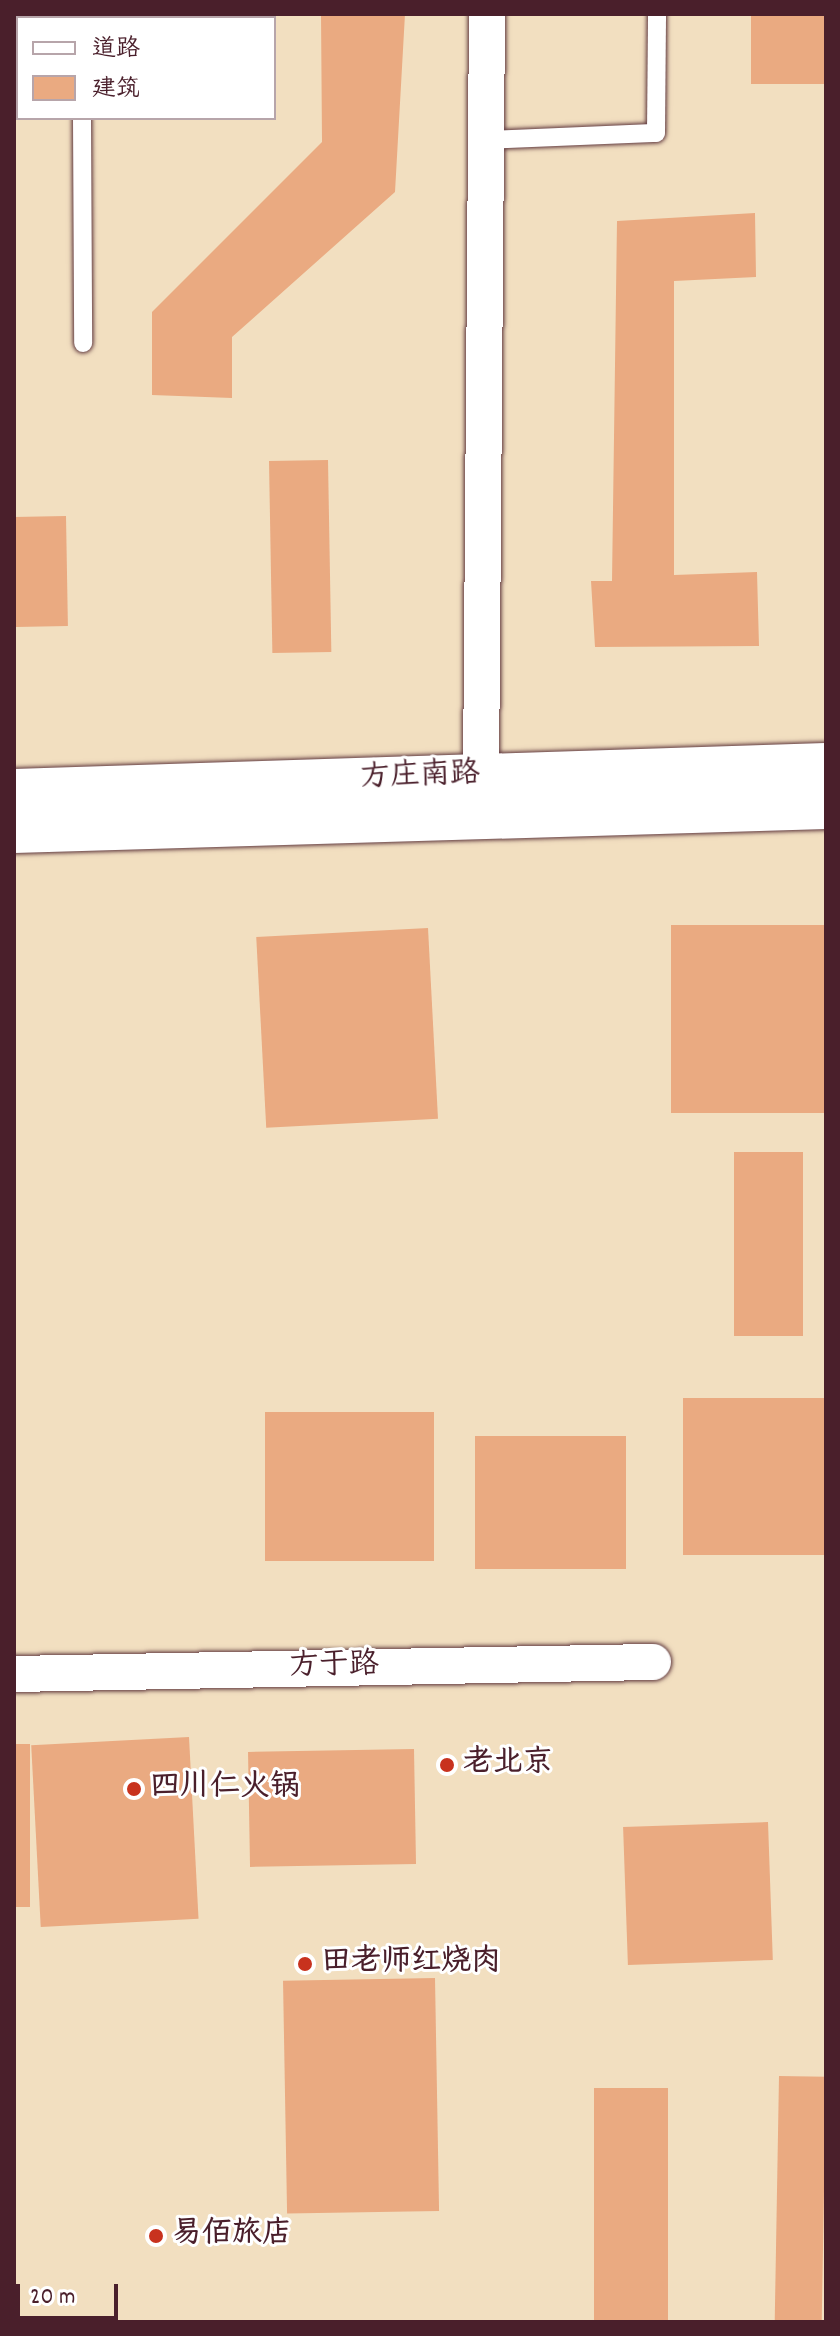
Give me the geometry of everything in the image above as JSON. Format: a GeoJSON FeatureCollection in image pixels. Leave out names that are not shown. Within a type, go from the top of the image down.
{"type":"FeatureCollection","features":[{"type":"Feature","properties":{"kind":"main road","name":"方庄南路"},"geometry":{"type":"LineString","coordinates":[[14,791],[826,765]]}},
{"type":"Feature","properties":{"kind":"main road","name":"方庄南路"},"geometry":{"type":"LineString","coordinates":[[14,831],[826,807]]}},
{"type":"Feature","properties":{"kind":"street"},"geometry":{"type":"LineString","coordinates":[[481,776],[487,14]]}},
{"type":"Feature","properties":{"kind":"street","name":"方于路"},"geometry":{"type":"LineString","coordinates":[[14,1674],[653,1662]]}},
{"type":"Feature","properties":{"kind":"lane"},"geometry":{"type":"LineString","coordinates":[[486,140],[656,133],[657,14]]}},
{"type":"Feature","properties":{"kind":"lane"},"geometry":{"type":"LineString","coordinates":[[82,120],[83,343]]}},
{"type":"Feature","properties":{"kind":"building"},"geometry":{"type":"Polygon","coordinates":[[[115,14],[184,14],[184,16],[115,14]]]}},
{"type":"Feature","properties":{"kind":"building"},"geometry":{"type":"Polygon","coordinates":[[[321,14],[405,14],[395,192],[232,337],[232,398],[152,395],[152,312],[322,142],[321,14]]]}},
{"type":"Feature","properties":{"kind":"building"},"geometry":{"type":"Polygon","coordinates":[[[751,14],[826,14],[826,84],[751,84],[751,14]]]}},
{"type":"Feature","properties":{"kind":"building"},"geometry":{"type":"Polygon","coordinates":[[[755,213],[756,277],[674,281],[674,575],[757,572],[759,646],[595,647],[591,581],[612,581],[617,221],[755,213]]]}},
{"type":"Feature","properties":{"kind":"building"},"geometry":{"type":"Polygon","coordinates":[[[328,460],[331,652],[272,653],[269,461],[328,460]]]}},
{"type":"Feature","properties":{"kind":"building"},"geometry":{"type":"Polygon","coordinates":[[[66,516],[68,626],[16,627],[14,517],[66,516]]]}},
{"type":"Feature","properties":{"kind":"building"},"geometry":{"type":"Polygon","coordinates":[[[671,925],[826,925],[826,1113],[671,1113],[671,925]]]}},
{"type":"Feature","properties":{"kind":"building"},"geometry":{"type":"Polygon","coordinates":[[[428,928],[438,1119],[266,1128],[256,937],[428,928]]]}},
{"type":"Feature","properties":{"kind":"building"},"geometry":{"type":"Polygon","coordinates":[[[734,1152],[803,1152],[803,1336],[734,1336],[734,1152]]]}},
{"type":"Feature","properties":{"kind":"building"},"geometry":{"type":"Polygon","coordinates":[[[683,1398],[826,1398],[826,1555],[683,1555],[683,1398]]]}},
{"type":"Feature","properties":{"kind":"building"},"geometry":{"type":"Polygon","coordinates":[[[265,1412],[434,1412],[434,1561],[265,1561],[265,1412]]]}},
{"type":"Feature","properties":{"kind":"building"},"geometry":{"type":"Polygon","coordinates":[[[475,1436],[626,1436],[626,1569],[475,1569],[475,1436]]]}},
{"type":"Feature","properties":{"kind":"building"},"geometry":{"type":"Polygon","coordinates":[[[189,1737],[199,1919],[41,1927],[31,1745],[189,1737]]]}},
{"type":"Feature","properties":{"kind":"building"},"geometry":{"type":"Polygon","coordinates":[[[14,1744],[30,1744],[30,1907],[14,1907],[14,1744]]]}},
{"type":"Feature","properties":{"kind":"building"},"geometry":{"type":"Polygon","coordinates":[[[414,1749],[416,1864],[250,1867],[248,1752],[414,1749]]]}},
{"type":"Feature","properties":{"kind":"building"},"geometry":{"type":"Polygon","coordinates":[[[768,1822],[773,1960],[628,1965],[623,1827],[768,1822]]]}},
{"type":"Feature","properties":{"kind":"building"},"geometry":{"type":"Polygon","coordinates":[[[435,1978],[439,2211],[287,2214],[283,1981],[435,1978]]]}},
{"type":"Feature","properties":{"kind":"building"},"geometry":{"type":"Polygon","coordinates":[[[779,2076],[826,2077],[822,2322],[775,2322],[779,2076]]]}},
{"type":"Feature","properties":{"kind":"building"},"geometry":{"type":"Polygon","coordinates":[[[594,2088],[668,2088],[668,2322],[594,2322],[594,2088]]]}},
{"type":"Feature","properties":{"kind":"place","name":"老北京"},"geometry":{"type":"Point","coordinates":[447,1765]}},
{"type":"Feature","properties":{"kind":"place","name":"四川仁火锅"},"geometry":{"type":"Point","coordinates":[134,1789]}},
{"type":"Feature","properties":{"kind":"place","name":"田老师红烧肉"},"geometry":{"type":"Point","coordinates":[305,1964]}},
{"type":"Feature","properties":{"kind":"place","name":"易佰旅店"},"geometry":{"type":"Point","coordinates":[156,2236]}}]}
